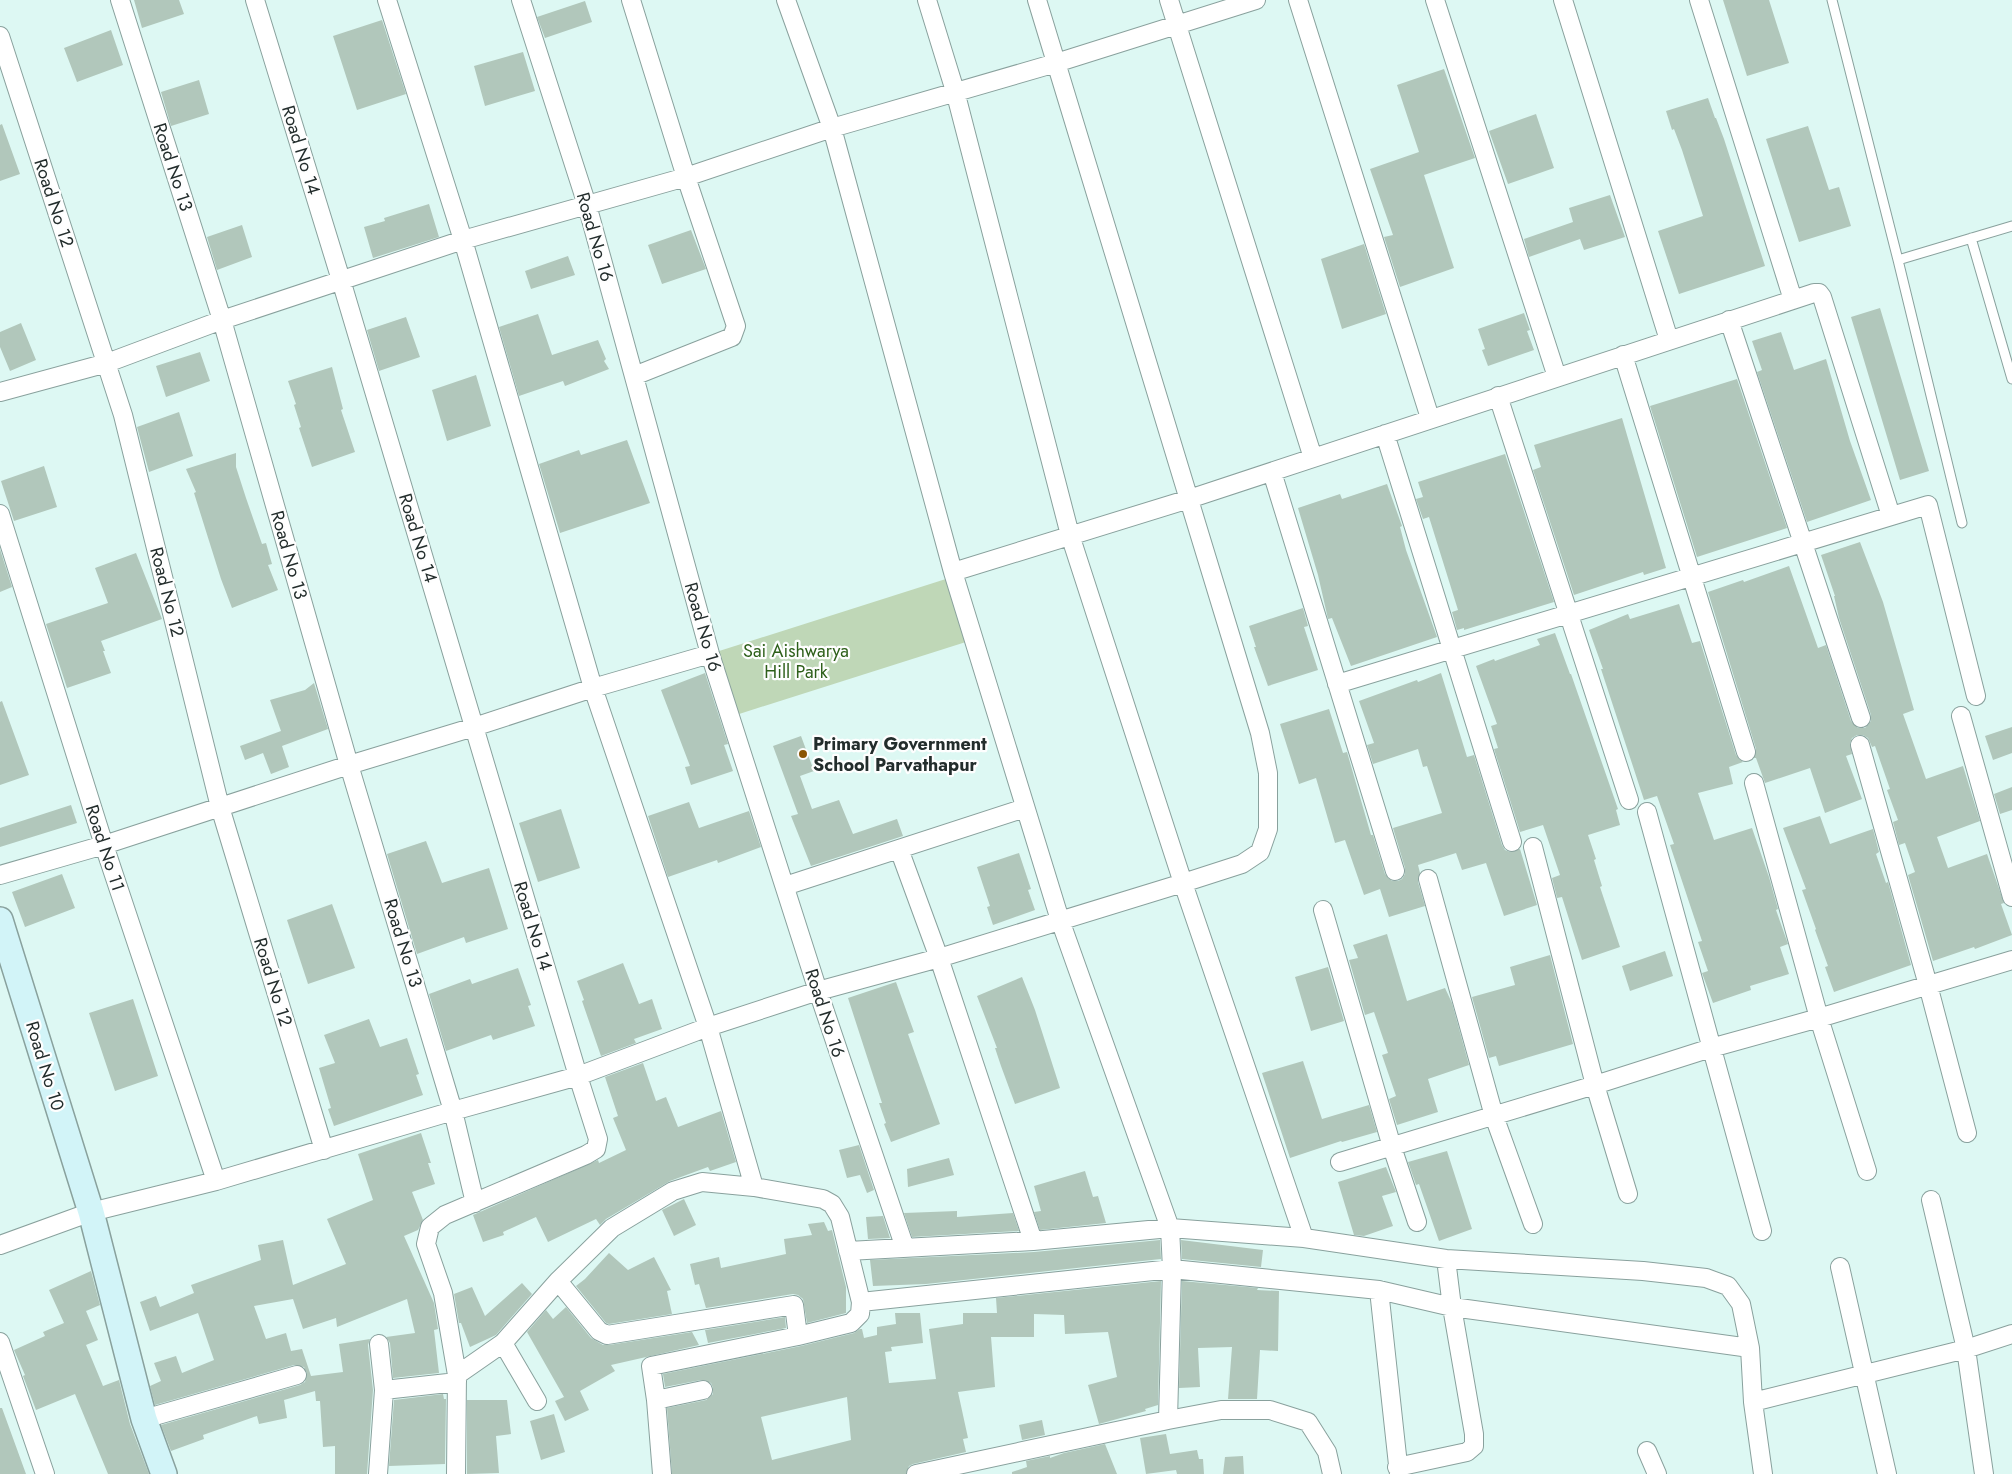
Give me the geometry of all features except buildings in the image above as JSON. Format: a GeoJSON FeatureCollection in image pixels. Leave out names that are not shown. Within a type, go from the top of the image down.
{"type":"FeatureCollection","features":[{"type":"Feature","properties":{"kind":"street","name":"Road No 13"},"geometry":{"type":"LineString","coordinates":[[120,0],[222,320],[349,764],[453,1111],[475,1203]]}},
{"type":"Feature","properties":{"kind":"street","name":"Road No 14"},"geometry":{"type":"LineString","coordinates":[[254,0],[341,280],[598,1139],[596,1149],[586,1155],[475,1203]]}},
{"type":"Feature","properties":{"kind":"street"},"geometry":{"type":"LineString","coordinates":[[387,0],[464,240],[594,688],[708,1027],[754,1187]]}},
{"type":"Feature","properties":{"kind":"street","name":"Road No 16"},"geometry":{"type":"LineString","coordinates":[[521,0],[587,205],[710,654],[818,992],[905,1248]]}},
{"type":"Feature","properties":{"kind":"street"},"geometry":{"type":"LineString","coordinates":[[632,0],[686,177],[736,326],[732,337],[634,376]]}},
{"type":"Feature","properties":{"kind":"street"},"geometry":{"type":"LineString","coordinates":[[786,0],[832,128],[953,572],[1060,920],[1170,1228],[1172,1268],[1168,1420]]}},
{"type":"Feature","properties":{"kind":"street"},"geometry":{"type":"LineString","coordinates":[[927,0],[955,92],[1070,536],[1183,883],[1304,1238]]}},
{"type":"Feature","properties":{"kind":"street"},"geometry":{"type":"LineString","coordinates":[[0,1245],[91,1212],[216,1181],[578,1076],[708,1027],[818,992],[939,958],[1183,883],[1242,864],[1260,852],[1268,829],[1268,772],[1260,733],[1037,0]]}},
{"type":"Feature","properties":{"kind":"street"},"geometry":{"type":"LineString","coordinates":[[1169,0],[1313,458]]}},
{"type":"Feature","properties":{"kind":"street"},"geometry":{"type":"LineString","coordinates":[[0,392],[107,363],[222,320],[464,240],[686,177],[832,128],[1056,63],[1256,0]]}},
{"type":"Feature","properties":{"kind":"street"},"geometry":{"type":"LineString","coordinates":[[1298,0],[1430,418]]}},
{"type":"Feature","properties":{"kind":"street"},"geometry":{"type":"LineString","coordinates":[[1435,0],[1557,377]]}},
{"type":"Feature","properties":{"kind":"street"},"geometry":{"type":"LineString","coordinates":[[1563,0],[1669,340]]}},
{"type":"Feature","properties":{"kind":"street"},"geometry":{"type":"LineString","coordinates":[[1700,0],[1792,300]]}},
{"type":"Feature","properties":{"kind":"street","name":"Road No 12"},"geometry":{"type":"LineString","coordinates":[[0,36],[123,415],[220,807],[324,1150]]}},
{"type":"Feature","properties":{"kind":"street"},"geometry":{"type":"LineString","coordinates":[[953,572],[1189,499],[1814,293],[1819,293],[1822,297],[1891,516]]}},
{"type":"Feature","properties":{"kind":"street"},"geometry":{"type":"LineString","coordinates":[[1729,320],[1861,718]]}},
{"type":"Feature","properties":{"kind":"street"},"geometry":{"type":"LineString","coordinates":[[1622,356],[1746,752]]}},
{"type":"Feature","properties":{"kind":"street"},"geometry":{"type":"LineString","coordinates":[[1498,396],[1629,800]]}},
{"type":"Feature","properties":{"kind":"street"},"geometry":{"type":"LineString","coordinates":[[1385,434],[1512,842]]}},
{"type":"Feature","properties":{"kind":"street"},"geometry":{"type":"LineString","coordinates":[[1272,472],[1396,871]]}},
{"type":"Feature","properties":{"kind":"street"},"geometry":{"type":"LineString","coordinates":[[1337,684],[1928,505],[1976,696]]}},
{"type":"Feature","properties":{"kind":"street","name":"Road No 11"},"geometry":{"type":"LineString","coordinates":[[0,514],[104,845],[216,1181]]}},
{"type":"Feature","properties":{"kind":"street"},"geometry":{"type":"LineString","coordinates":[[0,875],[104,845],[349,764],[710,654]]}},
{"type":"Feature","properties":{"kind":"street"},"geometry":{"type":"LineString","coordinates":[[1960,716],[2012,897]]}},
{"type":"Feature","properties":{"kind":"street"},"geometry":{"type":"LineString","coordinates":[[1860,744],[1928,985],[1967,1134]]}},
{"type":"Feature","properties":{"kind":"street"},"geometry":{"type":"LineString","coordinates":[[1754,783],[1819,1018],[1867,1171]]}},
{"type":"Feature","properties":{"kind":"street"},"geometry":{"type":"LineString","coordinates":[[785,886],[1025,808]]}},
{"type":"Feature","properties":{"kind":"street"},"geometry":{"type":"LineString","coordinates":[[1647,812],[1762,1231]]}},
{"type":"Feature","properties":{"kind":"street"},"geometry":{"type":"LineString","coordinates":[[1532,847],[1595,1086],[1628,1194]]}},
{"type":"Feature","properties":{"kind":"street"},"geometry":{"type":"LineString","coordinates":[[900,849],[939,958],[1033,1241]]}},
{"type":"Feature","properties":{"kind":"street"},"geometry":{"type":"LineString","coordinates":[[1428,879],[1494,1116],[1533,1224]]}},
{"type":"Feature","properties":{"kind":"street"},"geometry":{"type":"LineString","coordinates":[[1323,910],[1392,1147],[1417,1222]]}},
{"type":"Feature","properties":{"kind":"street","name":"Road No 10"},"geometry":{"type":"LineString","coordinates":[[0,920],[91,1212],[144,1419],[164,1474]]}},
{"type":"Feature","properties":{"kind":"street"},"geometry":{"type":"LineString","coordinates":[[1340,1162],[1595,1086],[1711,1048],[1819,1018],[2012,960]]}},
{"type":"Feature","properties":{"kind":"street"},"geometry":{"type":"LineString","coordinates":[[384,1390],[457,1379],[503,1343],[558,1281],[612,1228],[673,1191],[702,1182],[754,1187],[822,1200],[832,1204],[840,1217],[860,1302],[860,1314],[851,1323],[798,1336],[651,1366],[656,1400],[662,1474]]}},
{"type":"Feature","properties":{"kind":"street"},"geometry":{"type":"LineString","coordinates":[[1931,1200],[1966,1349],[1984,1474]]}},
{"type":"Feature","properties":{"kind":"street"},"geometry":{"type":"LineString","coordinates":[[456,1474],[457,1379],[443,1293],[426,1244],[430,1227],[445,1214],[475,1203]]}},
{"type":"Feature","properties":{"kind":"street"},"geometry":{"type":"LineString","coordinates":[[848,1251],[1033,1241],[1170,1228],[1304,1238],[1446,1259],[1643,1271],[1706,1278],[1728,1286],[1741,1304],[1750,1348],[1753,1402],[1764,1474]]}},
{"type":"Feature","properties":{"kind":"street"},"geometry":{"type":"LineString","coordinates":[[1379,1290],[1398,1470],[1467,1452],[1474,1446],[1474,1434],[1452,1307],[1446,1259]]}},
{"type":"Feature","properties":{"kind":"street"},"geometry":{"type":"LineString","coordinates":[[1840,1267],[1887,1474]]}},
{"type":"Feature","properties":{"kind":"street"},"geometry":{"type":"LineString","coordinates":[[860,1302],[1172,1268],[1379,1290],[1452,1307],[1750,1348]]}},
{"type":"Feature","properties":{"kind":"street"},"geometry":{"type":"LineString","coordinates":[[558,1281],[599,1331],[607,1335],[794,1305],[798,1336]]}},
{"type":"Feature","properties":{"kind":"street"},"geometry":{"type":"LineString","coordinates":[[1753,1402],[1966,1349],[2012,1334]]}},
{"type":"Feature","properties":{"kind":"street"},"geometry":{"type":"LineString","coordinates":[[0,1342],[45,1474]]}},
{"type":"Feature","properties":{"kind":"street"},"geometry":{"type":"LineString","coordinates":[[503,1343],[537,1401]]}},
{"type":"Feature","properties":{"kind":"street"},"geometry":{"type":"LineString","coordinates":[[378,1474],[384,1390],[379,1344]]}},
{"type":"Feature","properties":{"kind":"street"},"geometry":{"type":"LineString","coordinates":[[144,1419],[297,1375]]}},
{"type":"Feature","properties":{"kind":"street"},"geometry":{"type":"LineString","coordinates":[[656,1400],[703,1390]]}},
{"type":"Feature","properties":{"kind":"street"},"geometry":{"type":"LineString","coordinates":[[916,1474],[1221,1410],[1270,1410],[1308,1422],[1327,1452],[1332,1474]]}},
{"type":"Feature","properties":{"kind":"street"},"geometry":{"type":"LineString","coordinates":[[1647,1452],[1657,1474]]}},
{"type":"Feature","properties":{"kind":"lane"},"geometry":{"type":"LineString","coordinates":[[1832,0],[1962,522]]}},
{"type":"Feature","properties":{"kind":"lane"},"geometry":{"type":"LineString","coordinates":[[1898,260],[2012,226]]}},
{"type":"Feature","properties":{"kind":"lane"},"geometry":{"type":"LineString","coordinates":[[1971,238],[2012,379]]}},
{"type":"Feature","properties":{"kind":"green space","name":"Sai Aishwarya Hill Park"},"geometry":{"type":"Polygon","coordinates":[[[949,578],[969,641],[736,715],[716,652],[949,578]]]}},
{"type":"Feature","properties":{"kind":"place","name":"Primary Government School Parvathapur"},"geometry":{"type":"Point","coordinates":[803,754]}}]}
